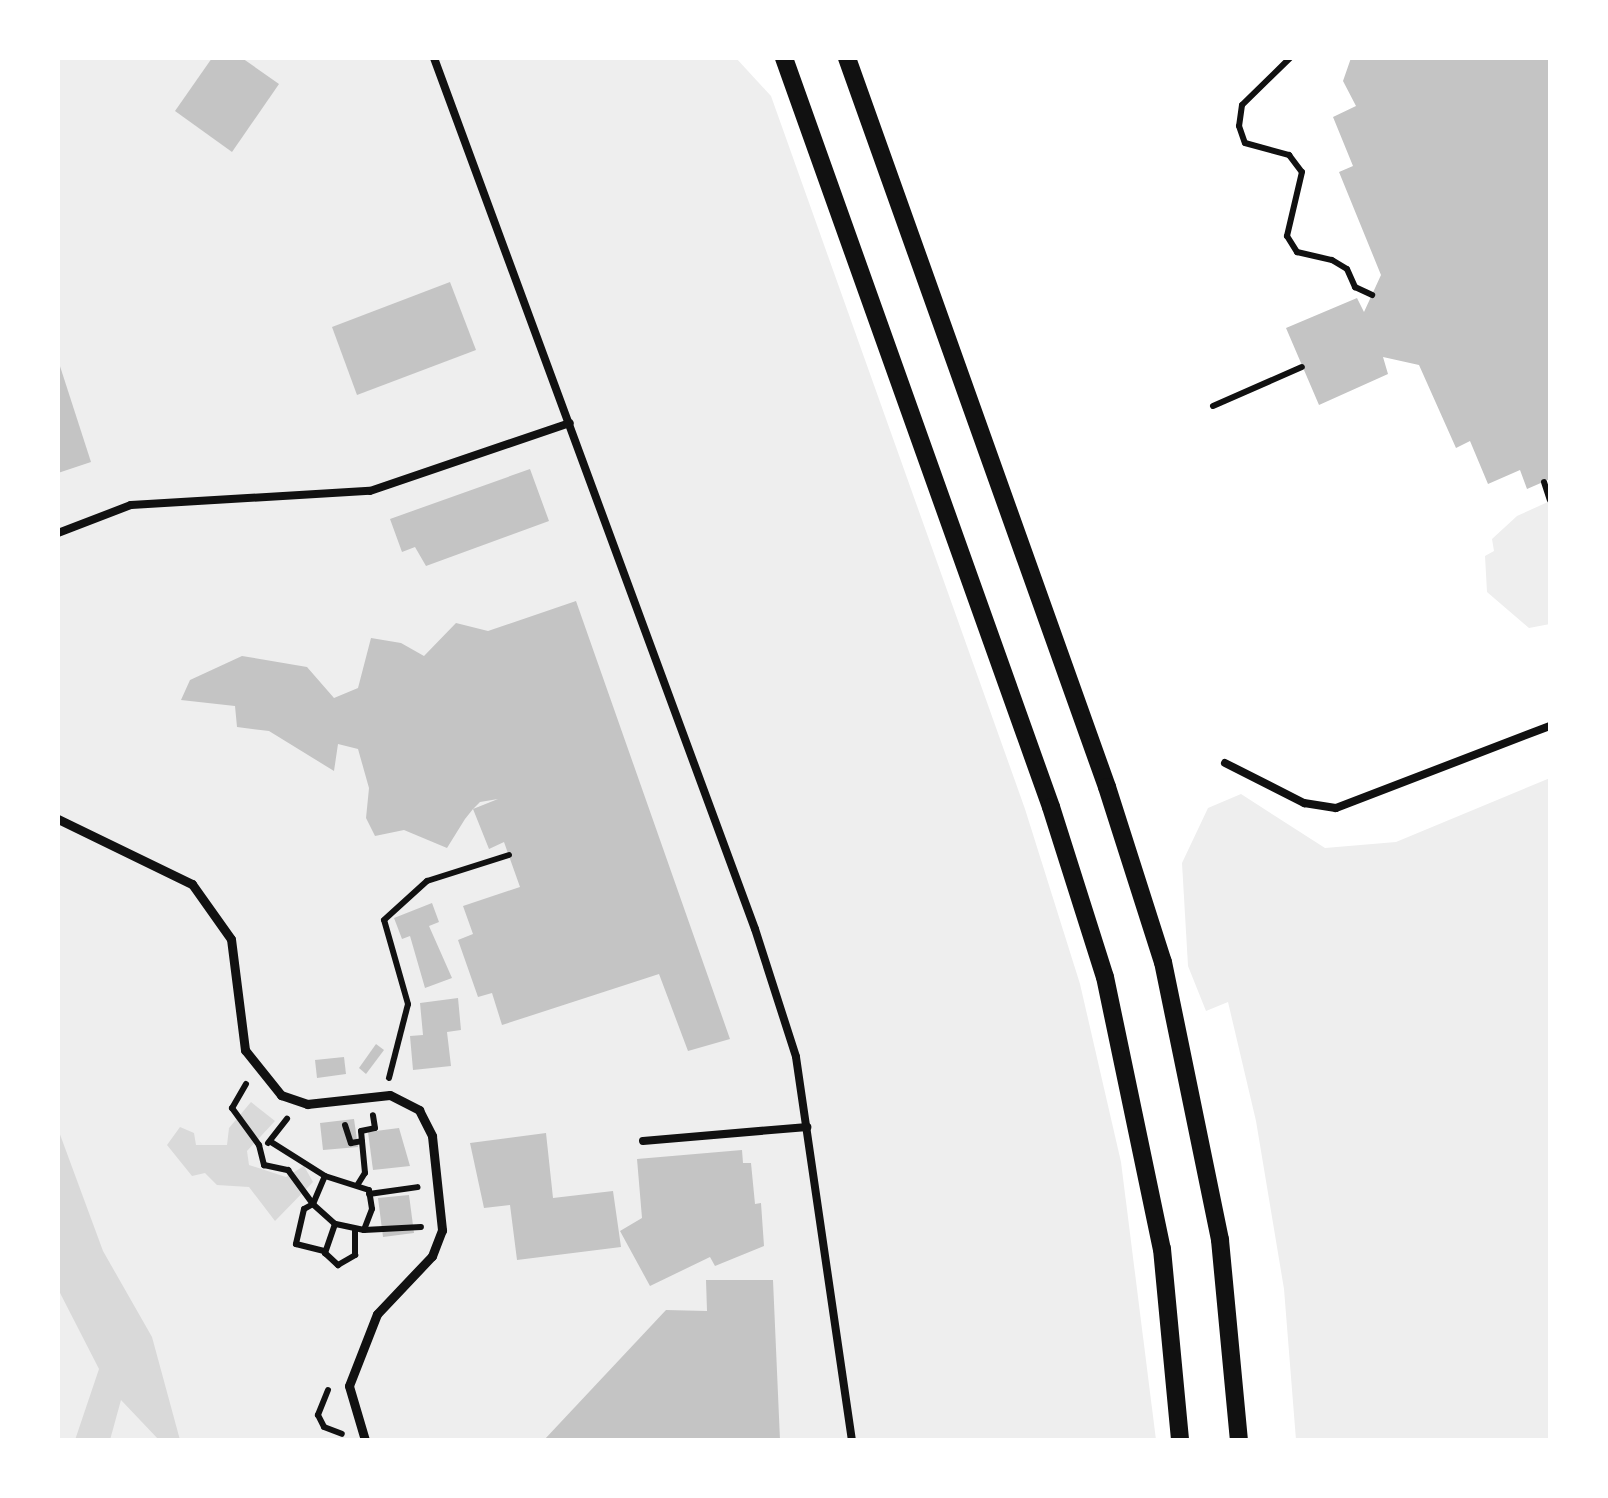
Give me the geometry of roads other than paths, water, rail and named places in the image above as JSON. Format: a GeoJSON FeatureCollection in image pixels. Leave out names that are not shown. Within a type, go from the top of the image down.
{"type":"FeatureCollection","features":[{"type":"Feature","properties":{"kind":"street"},"geometry":{"type":"LineString","coordinates":[[784,58],[1052,807],[1105,977],[1162,1249],[1180,1440]]}},
{"type":"Feature","properties":{"kind":"street"},"geometry":{"type":"LineString","coordinates":[[847,58],[1162,962],[1220,1240],[1239,1440]]}},
{"type":"Feature","properties":{"kind":"street"},"geometry":{"type":"LineString","coordinates":[[58,819],[192,884],[231,939],[246,1050],[255,1065],[290,1098],[307,1104],[386,1096],[419,1110],[432,1136],[442,1224],[432,1256],[377,1314],[349,1386],[366,1440]]}},
{"type":"Feature","properties":{"kind":"lane"},"geometry":{"type":"LineString","coordinates":[[434,58],[755,929],[796,1057],[852,1440]]}},
{"type":"Feature","properties":{"kind":"lane"},"geometry":{"type":"LineString","coordinates":[[58,532],[130,505],[370,490],[570,423]]}},
{"type":"Feature","properties":{"kind":"lane"},"geometry":{"type":"LineString","coordinates":[[1225,763],[1304,803],[1336,808],[1550,726]]}},
{"type":"Feature","properties":{"kind":"lane"},"geometry":{"type":"LineString","coordinates":[[643,1141],[807,1127]]}}]}
